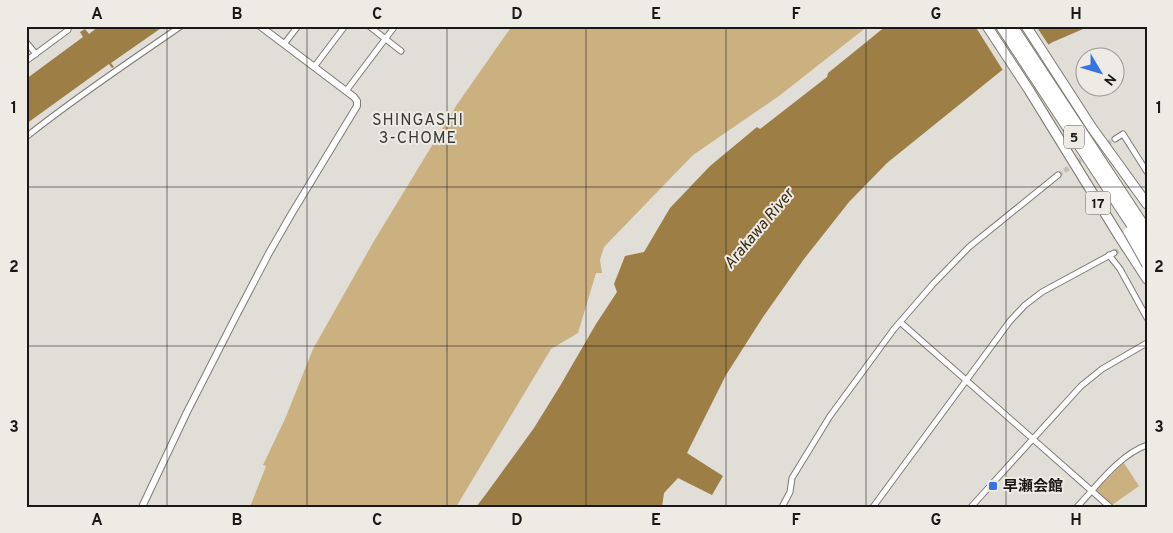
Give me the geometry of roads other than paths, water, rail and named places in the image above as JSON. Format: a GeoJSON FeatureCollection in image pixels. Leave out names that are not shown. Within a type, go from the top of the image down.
{"type":"FeatureCollection","features":[{"type":"Feature","properties":{"kind":"highway","name":"17"},"geometry":{"type":"LineString","coordinates":[[987,26],[1118,236],[1147,279]]}},
{"type":"Feature","properties":{"kind":"highway","name":"5"},"geometry":{"type":"LineString","coordinates":[[1001,26],[1147,248]]}},
{"type":"Feature","properties":{"kind":"highway","name":"5"},"geometry":{"type":"LineString","coordinates":[[1012,26],[1147,231]]}},
{"type":"Feature","properties":{"kind":"highway","name":"17"},"geometry":{"type":"LineString","coordinates":[[1026,26],[1092,128],[1147,204]]}},
{"type":"Feature","properties":{"kind":"highway"},"geometry":{"type":"LineString","coordinates":[[1090,162],[1147,264]]}},
{"type":"Feature","properties":{"kind":"street"},"geometry":{"type":"LineString","coordinates":[[26,61],[68,30],[69,26]]}},
{"type":"Feature","properties":{"kind":"street"},"geometry":{"type":"LineString","coordinates":[[26,137],[181,26]]}},
{"type":"Feature","properties":{"kind":"street"},"geometry":{"type":"LineString","coordinates":[[142,507],[187,412],[261,270],[292,213],[357,108],[358,103],[346,91],[260,26]]}},
{"type":"Feature","properties":{"kind":"street"},"geometry":{"type":"LineString","coordinates":[[284,44],[298,26]]}},
{"type":"Feature","properties":{"kind":"street"},"geometry":{"type":"LineString","coordinates":[[314,67],[345,26]]}},
{"type":"Feature","properties":{"kind":"street"},"geometry":{"type":"LineString","coordinates":[[369,26],[401,51]]}},
{"type":"Feature","properties":{"kind":"street"},"geometry":{"type":"LineString","coordinates":[[346,91],[395,26]]}},
{"type":"Feature","properties":{"kind":"street"},"geometry":{"type":"LineString","coordinates":[[26,42],[36,54]]}},
{"type":"Feature","properties":{"kind":"street"},"geometry":{"type":"LineString","coordinates":[[1114,138],[1123,134],[1147,172]]}},
{"type":"Feature","properties":{"kind":"street"},"geometry":{"type":"LineString","coordinates":[[782,507],[790,492],[792,478],[830,416],[900,322],[932,284],[969,247],[1058,175]]}},
{"type":"Feature","properties":{"kind":"street"},"geometry":{"type":"LineString","coordinates":[[873,507],[1010,321],[1025,305],[1042,292],[1111,254],[1147,318]]}},
{"type":"Feature","properties":{"kind":"street"},"geometry":{"type":"LineString","coordinates":[[900,322],[1110,507]]}},
{"type":"Feature","properties":{"kind":"street"},"geometry":{"type":"LineString","coordinates":[[971,507],[1091,376],[1147,343]]}},
{"type":"Feature","properties":{"kind":"street"},"geometry":{"type":"LineString","coordinates":[[1077,507],[1117,464],[1147,445]]}},
{"type":"Feature","properties":{"kind":"water"},"geometry":{"type":"Polygon","coordinates":[[[99,26],[164,26],[111,63],[114,67],[112,68],[109,64],[26,124],[26,79],[83,37],[80,32],[85,29],[89,34],[99,26]]]}},
{"type":"Feature","properties":{"kind":"water","name":"Arakawa River"},"geometry":{"type":"Polygon","coordinates":[[[886,26],[1090,26],[1053,42],[1001,71],[887,163],[849,202],[804,259],[763,317],[726,375],[687,453],[723,476],[712,495],[678,478],[664,493],[662,507],[476,507],[534,428],[617,292],[614,284],[625,256],[644,252],[670,208],[710,166],[757,127],[760,129],[827,77],[828,73],[886,26]]]}},
{"type":"Feature","properties":{"kind":"tunnel"},"geometry":{"type":"LineString","coordinates":[[1094,152],[1115,139]]}},
{"type":"Feature","properties":{"kind":"tunnel"},"geometry":{"type":"LineString","coordinates":[[1058,175],[1087,156]]}},
{"type":"Feature","properties":{"kind":"tunnel"},"geometry":{"type":"LineString","coordinates":[[1114,253],[1127,246]]}},
{"type":"Feature","properties":{"kind":"place","name":"早瀬会館"},"geometry":{"type":"Point","coordinates":[993,486]}},
{"type":"Feature","properties":{"kind":"district","name":"SHINGASHI 3-CHOME"},"geometry":{"type":"Point","coordinates":[418,128]}}]}
